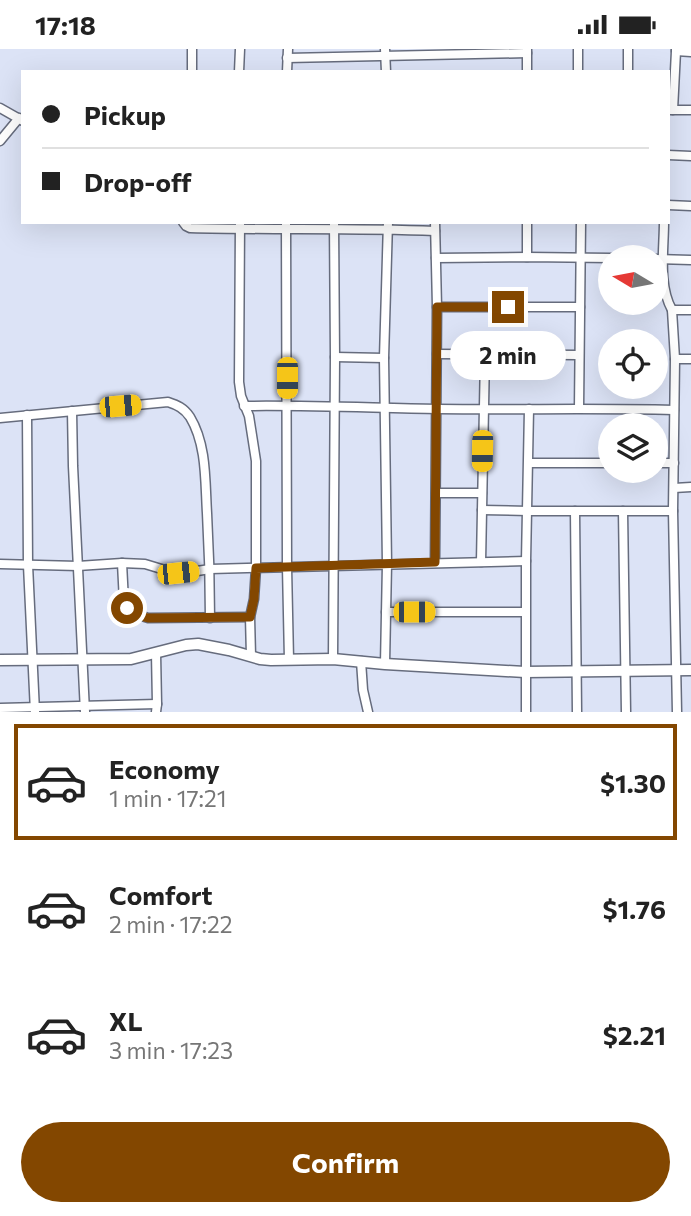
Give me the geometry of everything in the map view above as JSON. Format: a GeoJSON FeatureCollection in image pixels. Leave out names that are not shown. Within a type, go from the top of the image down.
{"type":"FeatureCollection","features":[{"type":"Feature","properties":{"kind":"street"},"geometry":{"type":"LineString","coordinates":[[192,49],[192,70]]}},
{"type":"Feature","properties":{"kind":"street"},"geometry":{"type":"LineString","coordinates":[[239,70],[240,49]]}},
{"type":"Feature","properties":{"kind":"street"},"geometry":{"type":"LineString","coordinates":[[578,49],[578,70]]}},
{"type":"Feature","properties":{"kind":"street"},"geometry":{"type":"LineString","coordinates":[[628,49],[628,70]]}},
{"type":"Feature","properties":{"kind":"street"},"geometry":{"type":"LineString","coordinates":[[679,110],[676,50],[691,52]]}},
{"type":"Feature","properties":{"kind":"street"},"geometry":{"type":"LineString","coordinates":[[287,54],[527,51],[527,70]]}},
{"type":"Feature","properties":{"kind":"street"},"geometry":{"type":"LineString","coordinates":[[679,110],[691,101]]}},
{"type":"Feature","properties":{"kind":"street"},"geometry":{"type":"LineString","coordinates":[[0,108],[21,120],[0,141]]}},
{"type":"Feature","properties":{"kind":"street"},"geometry":{"type":"LineString","coordinates":[[670,155],[691,156]]}},
{"type":"Feature","properties":{"kind":"street"},"geometry":{"type":"LineString","coordinates":[[670,205],[691,206]]}},
{"type":"Feature","properties":{"kind":"street"},"geometry":{"type":"LineString","coordinates":[[184,224],[190,228],[435,226],[435,562]]}},
{"type":"Feature","properties":{"kind":"street"},"geometry":{"type":"LineString","coordinates":[[527,224],[527,257]]}},
{"type":"Feature","properties":{"kind":"street"},"geometry":{"type":"LineString","coordinates":[[579,408],[581,224]]}},
{"type":"Feature","properties":{"kind":"street"},"geometry":{"type":"LineString","coordinates":[[662,245],[664,224]]}},
{"type":"Feature","properties":{"kind":"street"},"geometry":{"type":"LineString","coordinates":[[240,226],[239,382],[256,460],[256,568],[250,617],[251,656]]}},
{"type":"Feature","properties":{"kind":"street"},"geometry":{"type":"LineString","coordinates":[[286,226],[289,660]]}},
{"type":"Feature","properties":{"kind":"street"},"geometry":{"type":"LineString","coordinates":[[333,659],[334,226]]}},
{"type":"Feature","properties":{"kind":"street"},"geometry":{"type":"LineString","coordinates":[[385,664],[387,564],[384,358],[388,226]]}},
{"type":"Feature","properties":{"kind":"street"},"geometry":{"type":"LineString","coordinates":[[436,258],[598,258]]}},
{"type":"Feature","properties":{"kind":"street"},"geometry":{"type":"LineString","coordinates":[[668,259],[691,260]]}},
{"type":"Feature","properties":{"kind":"street"},"geometry":{"type":"LineString","coordinates":[[668,303],[672,310],[675,359],[673,511],[677,712]]}},
{"type":"Feature","properties":{"kind":"street"},"geometry":{"type":"LineString","coordinates":[[437,307],[580,307]]}},
{"type":"Feature","properties":{"kind":"street"},"geometry":{"type":"LineString","coordinates":[[672,310],[691,310]]}},
{"type":"Feature","properties":{"kind":"street"},"geometry":{"type":"LineString","coordinates":[[437,354],[579,355]]}},
{"type":"Feature","properties":{"kind":"street"},"geometry":{"type":"LineString","coordinates":[[481,562],[485,355]]}},
{"type":"Feature","properties":{"kind":"street"},"geometry":{"type":"LineString","coordinates":[[335,357],[384,358]]}},
{"type":"Feature","properties":{"kind":"street"},"geometry":{"type":"LineString","coordinates":[[675,359],[691,359]]}},
{"type":"Feature","properties":{"kind":"street"},"geometry":{"type":"LineString","coordinates":[[0,418],[168,402],[179,405],[196,430],[204,464],[210,618]]}},
{"type":"Feature","properties":{"kind":"street"},"geometry":{"type":"LineString","coordinates":[[244,406],[674,410]]}},
{"type":"Feature","properties":{"kind":"street"},"geometry":{"type":"LineString","coordinates":[[526,712],[529,409]]}},
{"type":"Feature","properties":{"kind":"street"},"geometry":{"type":"LineString","coordinates":[[72,411],[84,709]]}},
{"type":"Feature","properties":{"kind":"street"},"geometry":{"type":"LineString","coordinates":[[27,415],[28,565],[35,710]]}},
{"type":"Feature","properties":{"kind":"street"},"geometry":{"type":"LineString","coordinates":[[529,463],[598,463]]}},
{"type":"Feature","properties":{"kind":"street"},"geometry":{"type":"LineString","coordinates":[[668,463],[674,463]]}},
{"type":"Feature","properties":{"kind":"street"},"geometry":{"type":"LineString","coordinates":[[674,488],[691,487]]}},
{"type":"Feature","properties":{"kind":"street"},"geometry":{"type":"LineString","coordinates":[[436,493],[482,493]]}},
{"type":"Feature","properties":{"kind":"street"},"geometry":{"type":"LineString","coordinates":[[482,510],[673,511]]}},
{"type":"Feature","properties":{"kind":"street"},"geometry":{"type":"LineString","coordinates":[[575,511],[577,712]]}},
{"type":"Feature","properties":{"kind":"street"},"geometry":{"type":"LineString","coordinates":[[623,511],[626,712]]}},
{"type":"Feature","properties":{"kind":"street"},"geometry":{"type":"LineString","coordinates":[[0,564],[145,564],[178,573],[210,569],[526,561]]}},
{"type":"Feature","properties":{"kind":"street"},"geometry":{"type":"LineString","coordinates":[[121,563],[124,603],[140,616],[250,617]]}},
{"type":"Feature","properties":{"kind":"street"},"geometry":{"type":"LineString","coordinates":[[386,612],[525,612]]}},
{"type":"Feature","properties":{"kind":"street"},"geometry":{"type":"LineString","coordinates":[[0,660],[131,659],[198,644],[260,659],[333,659],[525,671],[691,670]]}},
{"type":"Feature","properties":{"kind":"street"},"geometry":{"type":"LineString","coordinates":[[0,708],[156,708],[156,653]]}},
{"type":"Feature","properties":{"kind":"street"},"geometry":{"type":"LineString","coordinates":[[361,661],[368,712]]}},
{"type":"Feature","properties":{"kind":"route"},"geometry":{"type":"LineString","coordinates":[[127,608],[148,618],[250,617],[256,568],[435,562],[437,307],[508,307]]}}]}
